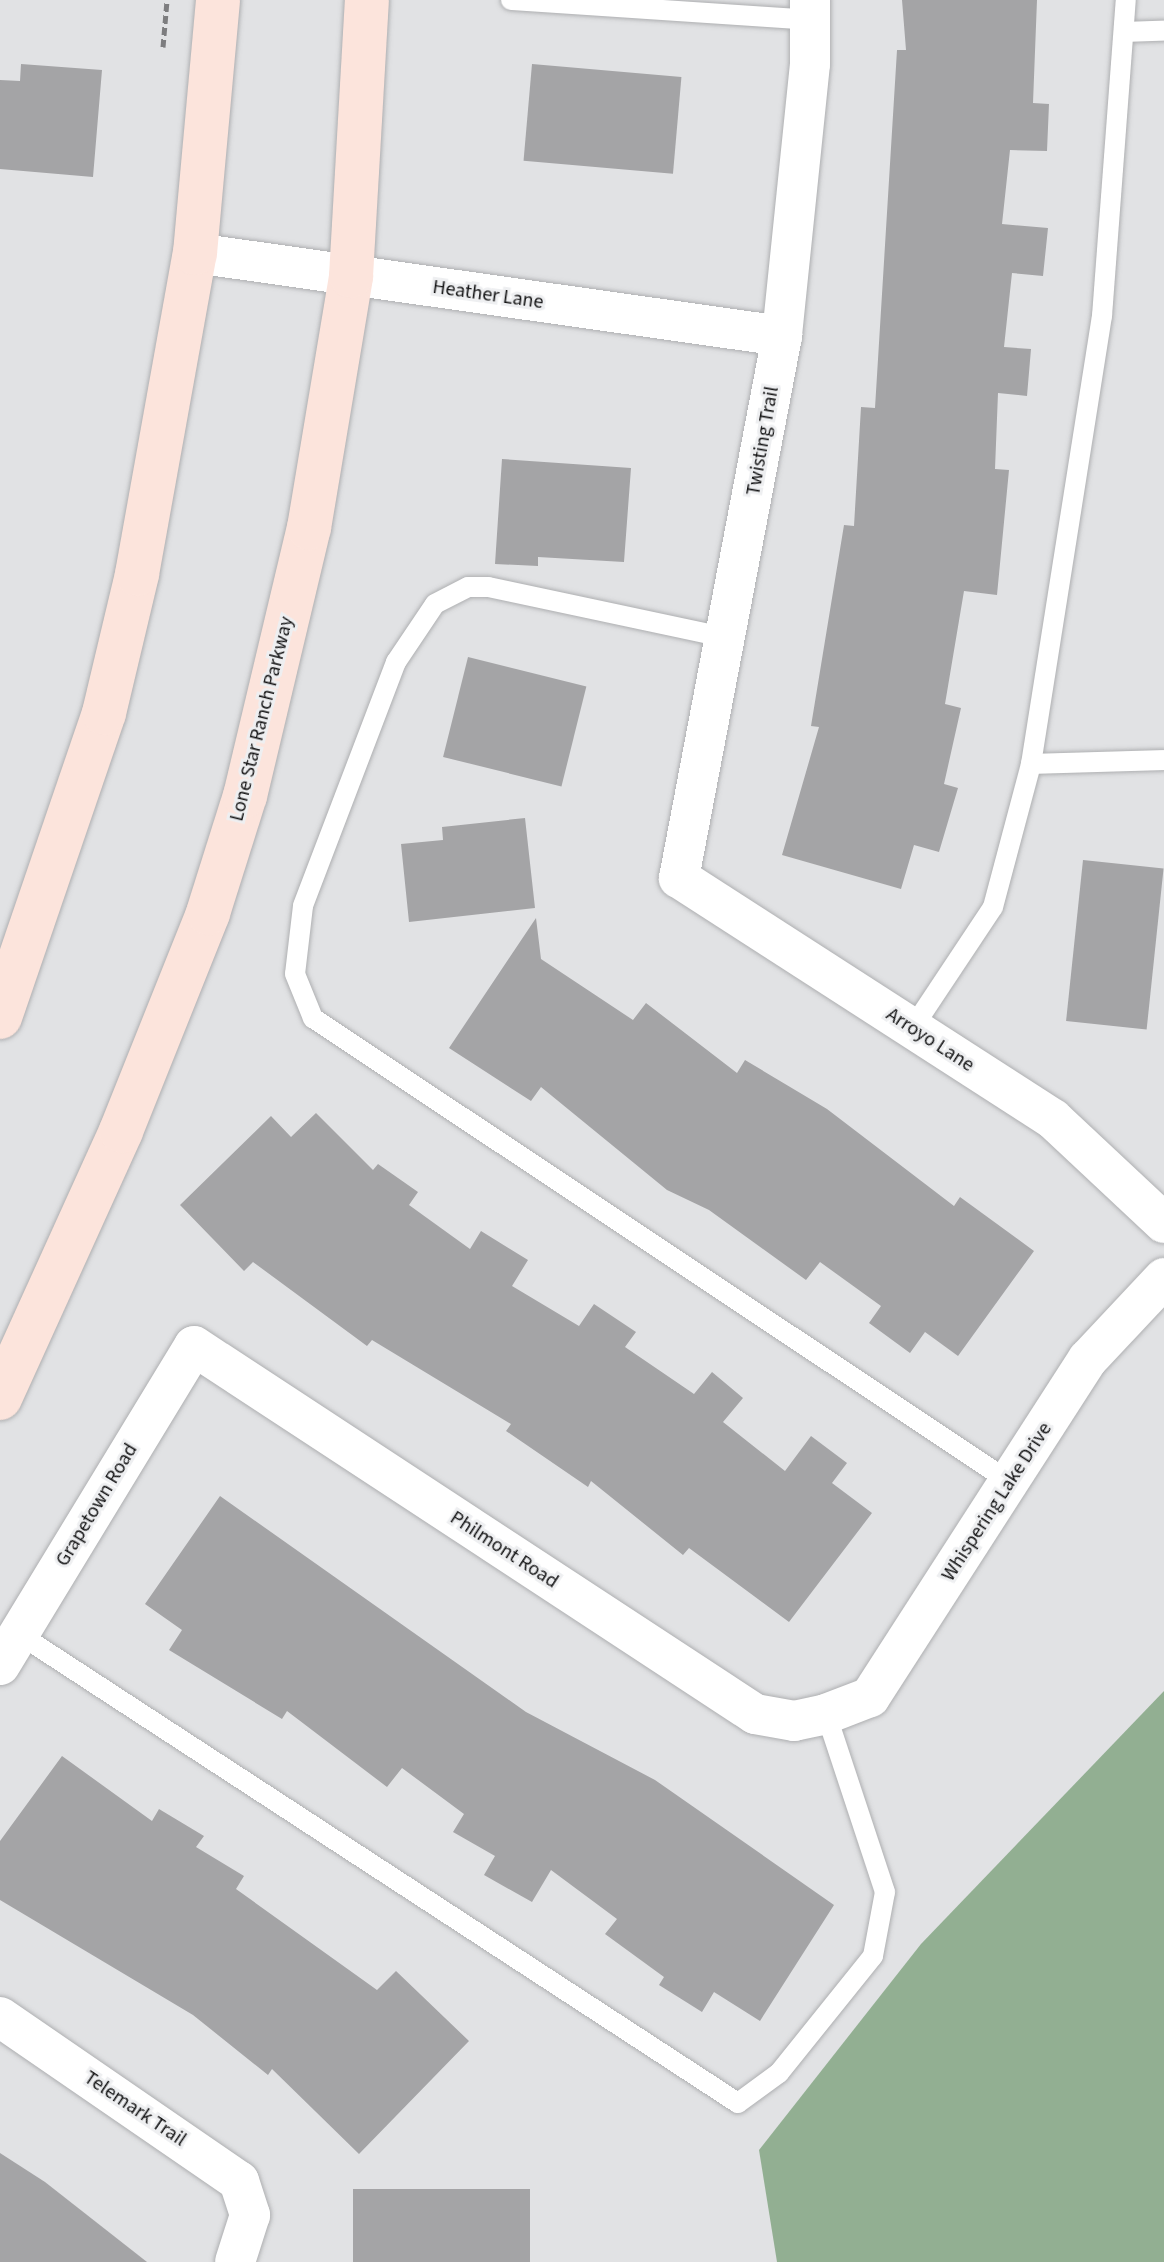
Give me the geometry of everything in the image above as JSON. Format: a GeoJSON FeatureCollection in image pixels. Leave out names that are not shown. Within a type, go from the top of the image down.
{"type":"FeatureCollection","features":[{"type":"Feature","properties":{"kind":"main road"},"geometry":{"type":"LineString","coordinates":[[0,1017],[104,713],[195,253],[218,0]]}},
{"type":"Feature","properties":{"kind":"main road","name":"Lone Star Ranch Parkway"},"geometry":{"type":"LineString","coordinates":[[0,1398],[73,1250],[138,1091],[245,796],[309,528],[351,276],[367,0]]}},
{"type":"Feature","properties":{"kind":"street","name":"Twisting Trail"},"geometry":{"type":"LineString","coordinates":[[679,878],[728,638],[782,336],[810,10]]}},
{"type":"Feature","properties":{"kind":"street","name":"Heather Lane"},"geometry":{"type":"LineString","coordinates":[[195,253],[782,336]]}},
{"type":"Feature","properties":{"kind":"street","name":"Arroyo Lane"},"geometry":{"type":"LineString","coordinates":[[679,878],[1053,1119],[1164,1223]]}},
{"type":"Feature","properties":{"kind":"street","name":"Whispering Lake Drive"},"geometry":{"type":"LineString","coordinates":[[826,1714],[870,1697],[1088,1359],[1164,1278]]}},
{"type":"Feature","properties":{"kind":"street","name":"Grapetown Road"},"geometry":{"type":"LineString","coordinates":[[10,1650],[194,1346]]}},
{"type":"Feature","properties":{"kind":"street","name":"Philmont Road"},"geometry":{"type":"LineString","coordinates":[[194,1346],[755,1714],[794,1721],[826,1714]]}},
{"type":"Feature","properties":{"kind":"street","name":"Telemark Trail"},"geometry":{"type":"LineString","coordinates":[[0,2017],[239,2181],[250,2215],[235,2262]]}},
{"type":"Feature","properties":{"kind":"lane"},"geometry":{"type":"LineString","coordinates":[[511,0],[810,10]]}},
{"type":"Feature","properties":{"kind":"lane"},"geometry":{"type":"LineString","coordinates":[[912,1029],[993,907],[1031,764],[1102,316],[1126,32],[1126,0]]}},
{"type":"Feature","properties":{"kind":"lane"},"geometry":{"type":"LineString","coordinates":[[1126,32],[1164,31]]}},
{"type":"Feature","properties":{"kind":"lane"},"geometry":{"type":"LineString","coordinates":[[728,638],[488,587],[468,587],[435,604],[396,662],[308,891],[293,940],[295,974],[313,1018],[1010,1482]]}},
{"type":"Feature","properties":{"kind":"lane"},"geometry":{"type":"LineString","coordinates":[[1031,764],[1164,760]]}},
{"type":"Feature","properties":{"kind":"lane"},"geometry":{"type":"LineString","coordinates":[[10,1650],[738,2103],[779,2073],[873,1956],[885,1892],[826,1714]]}},
{"type":"Feature","properties":{"kind":"path"},"geometry":{"type":"LineString","coordinates":[[162,64],[167,0]]}},
{"type":"Feature","properties":{"kind":"green space"},"geometry":{"type":"Polygon","coordinates":[[[1164,1691],[1164,2262],[777,2262],[759,2150],[921,1944],[1164,1691]]]}},
{"type":"Feature","properties":{"kind":"building"},"geometry":{"type":"Polygon","coordinates":[[[902,0],[1037,0],[1033,103],[1049,104],[1047,151],[1010,150],[1002,224],[1048,228],[1043,276],[1012,273],[1004,347],[1031,349],[1027,396],[998,393],[995,469],[1009,470],[997,595],[964,591],[945,704],[961,708],[944,784],[958,788],[939,852],[914,845],[901,889],[782,855],[819,727],[811,726],[844,525],[854,526],[861,407],[875,408],[897,50],[906,50],[902,0]]]}},
{"type":"Feature","properties":{"kind":"building"},"geometry":{"type":"Polygon","coordinates":[[[21,64],[102,70],[93,177],[0,169],[0,80],[20,81],[21,64]]]}},
{"type":"Feature","properties":{"kind":"building"},"geometry":{"type":"Polygon","coordinates":[[[532,64],[681,77],[673,174],[524,161],[532,64]]]}},
{"type":"Feature","properties":{"kind":"building"},"geometry":{"type":"Polygon","coordinates":[[[502,459],[631,468],[624,562],[538,557],[538,566],[495,564],[502,459]]]}},
{"type":"Feature","properties":{"kind":"building"},"geometry":{"type":"Polygon","coordinates":[[[468,657],[586,687],[561,786],[443,757],[468,657]]]}},
{"type":"Feature","properties":{"kind":"building"},"geometry":{"type":"Polygon","coordinates":[[[525,818],[535,908],[409,922],[401,844],[443,840],[442,827],[525,818]]]}},
{"type":"Feature","properties":{"kind":"building"},"geometry":{"type":"Polygon","coordinates":[[[1083,860],[1164,868],[1147,1030],[1066,1021],[1083,860]]]}},
{"type":"Feature","properties":{"kind":"building"},"geometry":{"type":"Polygon","coordinates":[[[536,918],[541,959],[633,1020],[646,1003],[737,1073],[745,1060],[827,1109],[954,1206],[960,1197],[1034,1251],[958,1356],[925,1332],[910,1353],[869,1323],[881,1306],[820,1262],[806,1280],[709,1210],[667,1190],[541,1087],[531,1101],[449,1048],[536,918]]]}},
{"type":"Feature","properties":{"kind":"building"},"geometry":{"type":"Polygon","coordinates":[[[316,1113],[373,1170],[378,1164],[418,1192],[409,1205],[470,1249],[481,1231],[528,1260],[512,1286],[579,1326],[594,1304],[636,1332],[625,1347],[694,1394],[712,1372],[743,1398],[723,1422],[785,1471],[811,1436],[847,1463],[832,1483],[872,1513],[789,1622],[689,1548],[683,1555],[591,1481],[588,1487],[506,1431],[511,1424],[372,1340],[367,1346],[253,1262],[244,1271],[180,1205],[271,1116],[291,1137],[316,1113]]]}},
{"type":"Feature","properties":{"kind":"building"},"geometry":{"type":"Polygon","coordinates":[[[220,1496],[526,1712],[655,1780],[834,1905],[760,2021],[714,1992],[702,2012],[659,1985],[664,1977],[605,1934],[617,1919],[551,1870],[532,1902],[484,1875],[495,1856],[453,1832],[464,1814],[402,1768],[387,1787],[287,1711],[282,1719],[169,1650],[182,1630],[145,1604],[220,1496]]]}},
{"type":"Feature","properties":{"kind":"building"},"geometry":{"type":"Polygon","coordinates":[[[62,1756],[152,1821],[159,1809],[204,1836],[196,1847],[244,1876],[236,1889],[377,1990],[396,1971],[469,2041],[359,2154],[272,2069],[268,2075],[193,2015],[0,1900],[0,1841],[62,1756]]]}},
{"type":"Feature","properties":{"kind":"building"},"geometry":{"type":"Polygon","coordinates":[[[0,2153],[45,2182],[147,2262],[0,2262],[0,2153]]]}},
{"type":"Feature","properties":{"kind":"building"},"geometry":{"type":"Polygon","coordinates":[[[353,2189],[530,2189],[530,2262],[353,2262],[353,2189]]]}}]}
